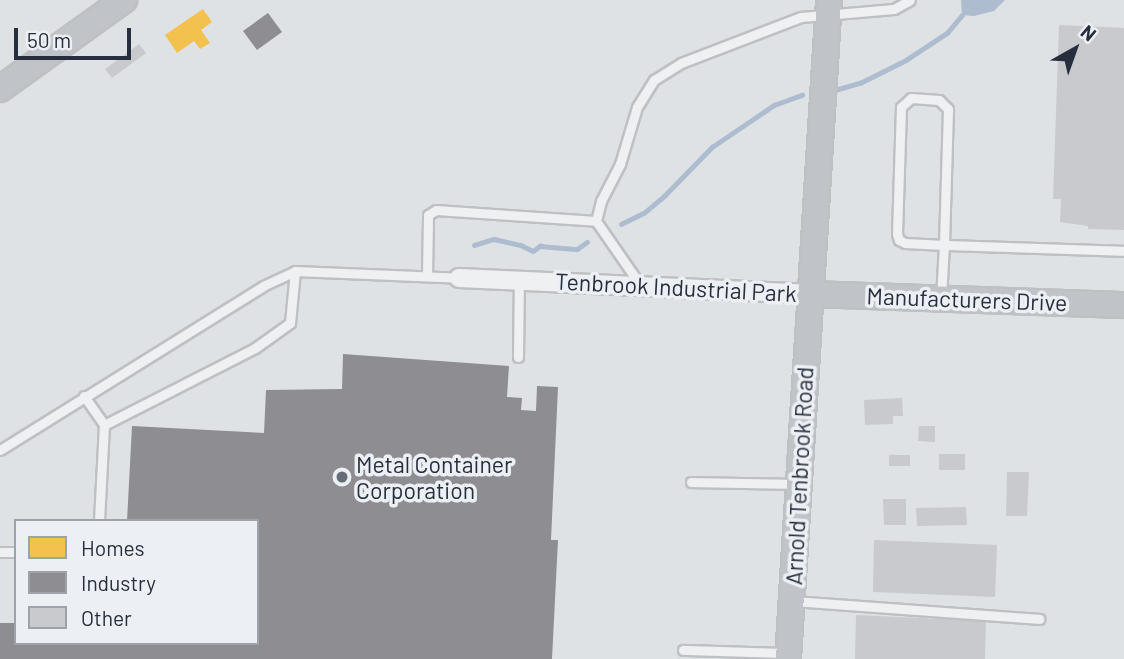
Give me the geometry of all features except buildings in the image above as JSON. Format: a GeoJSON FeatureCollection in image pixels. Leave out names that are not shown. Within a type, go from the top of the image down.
{"type":"FeatureCollection","features":[{"type":"Feature","properties":{"kind":"street"},"geometry":{"type":"LineString","coordinates":[[0,89],[111,4]]}},
{"type":"Feature","properties":{"kind":"street","name":"Tenbrook Industrial Park"},"geometry":{"type":"LineString","coordinates":[[459,278],[809,293],[829,7]]}},
{"type":"Feature","properties":{"kind":"street","name":"Manufacturers Drive"},"geometry":{"type":"LineString","coordinates":[[809,293],[1124,304]]}},
{"type":"Feature","properties":{"kind":"street","name":"Arnold Tenbrook Road"},"geometry":{"type":"LineString","coordinates":[[788,656],[809,293]]}},
{"type":"Feature","properties":{"kind":"lane"},"geometry":{"type":"LineString","coordinates":[[596,221],[601,201],[620,164],[637,107],[654,80],[693,59],[829,7],[894,9],[910,0]]}},
{"type":"Feature","properties":{"kind":"lane"},"geometry":{"type":"LineString","coordinates":[[941,298],[944,245],[948,109],[939,100],[911,98],[901,107],[899,240],[905,243],[944,245],[1124,251]]}},
{"type":"Feature","properties":{"kind":"lane"},"geometry":{"type":"LineString","coordinates":[[426,275],[428,215],[436,210],[596,221],[626,260],[641,286]]}},
{"type":"Feature","properties":{"kind":"lane"},"geometry":{"type":"LineString","coordinates":[[104,425],[256,348],[290,323],[295,271]]}},
{"type":"Feature","properties":{"kind":"lane"},"geometry":{"type":"LineString","coordinates":[[0,450],[263,286],[295,271],[459,278]]}},
{"type":"Feature","properties":{"kind":"lane"},"geometry":{"type":"LineString","coordinates":[[518,357],[519,280]]}},
{"type":"Feature","properties":{"kind":"lane"},"geometry":{"type":"LineString","coordinates":[[84,396],[104,425],[99,519]]}},
{"type":"Feature","properties":{"kind":"lane"},"geometry":{"type":"LineString","coordinates":[[691,482],[797,484]]}},
{"type":"Feature","properties":{"kind":"lane"},"geometry":{"type":"LineString","coordinates":[[792,601],[1039,619]]}},
{"type":"Feature","properties":{"kind":"lane"},"geometry":{"type":"LineString","coordinates":[[683,650],[788,656]]}},
{"type":"Feature","properties":{"kind":"water"},"geometry":{"type":"Polygon","coordinates":[[[961,0],[1005,0],[994,11],[974,16],[962,15],[961,0]]]}},
{"type":"Feature","properties":{"kind":"waterway"},"geometry":{"type":"LineString","coordinates":[[835,90],[860,83],[906,60],[947,33],[962,15]]}},
{"type":"Feature","properties":{"kind":"waterway"},"geometry":{"type":"LineString","coordinates":[[621,224],[644,213],[712,147],[774,105],[802,95]]}},
{"type":"Feature","properties":{"kind":"waterway"},"geometry":{"type":"LineString","coordinates":[[474,245],[494,239],[521,245],[533,251],[540,246],[577,249],[587,242]]}},
{"type":"Feature","properties":{"kind":"place","name":"Metal Container Corporation"},"geometry":{"type":"Point","coordinates":[342,477]}}]}
